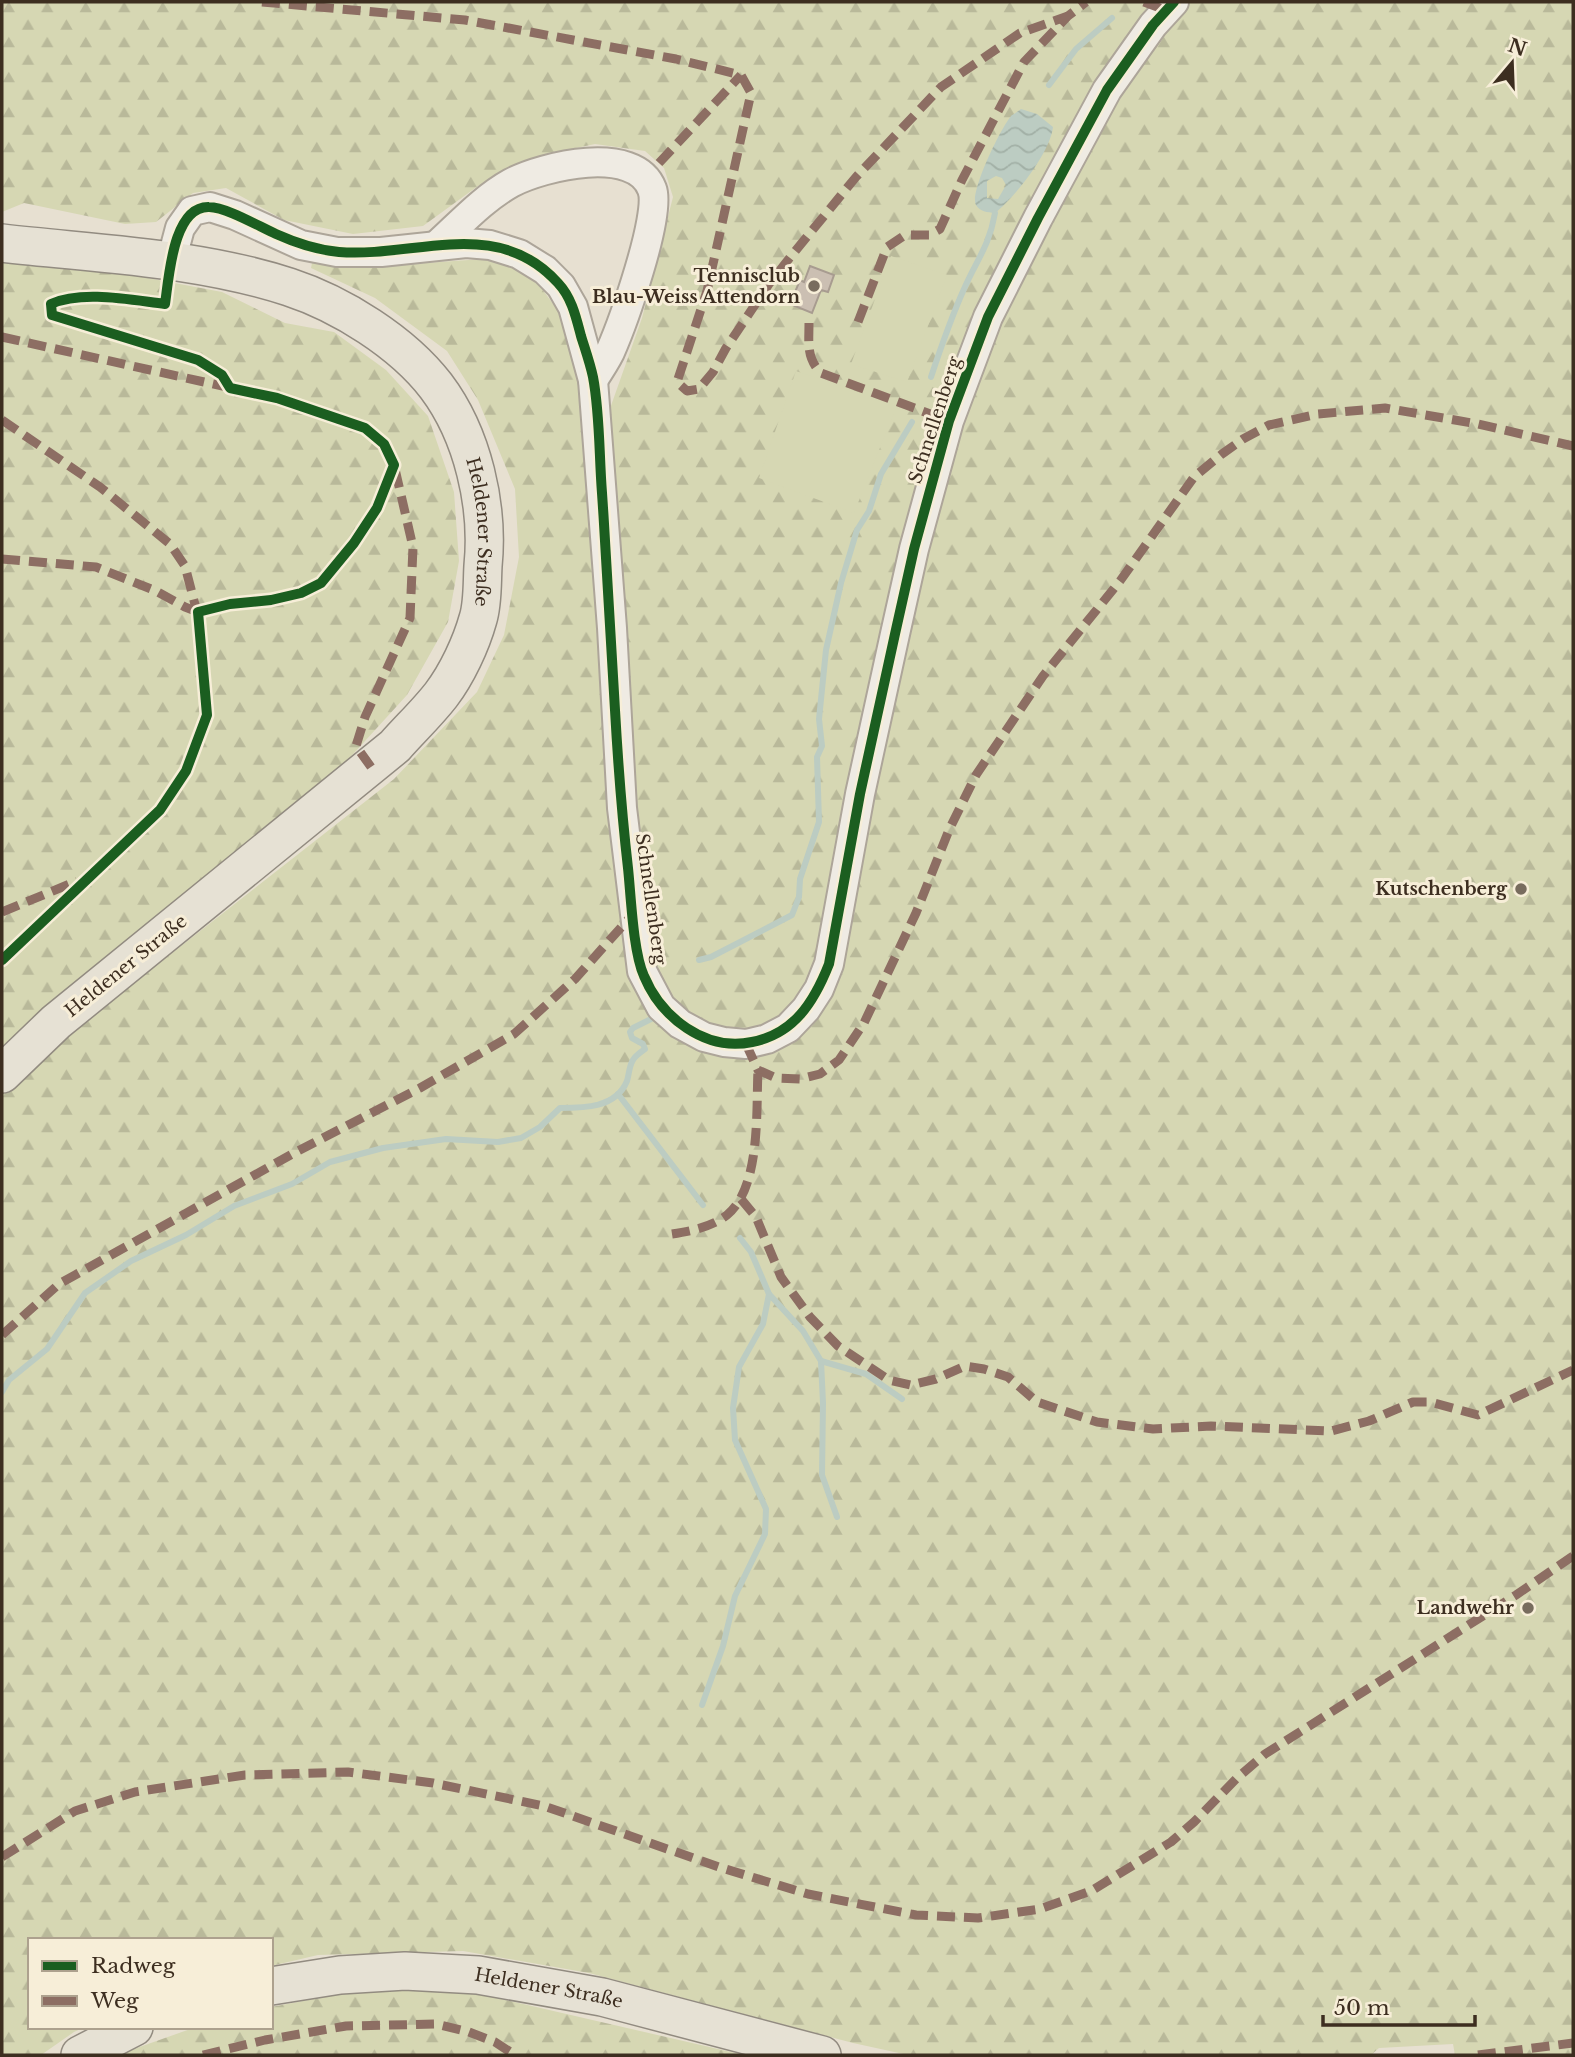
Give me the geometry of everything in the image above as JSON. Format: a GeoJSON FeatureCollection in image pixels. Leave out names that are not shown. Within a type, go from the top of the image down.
{"type":"FeatureCollection","features":[{"type":"Feature","properties":{"kind":"main road","name":"Heldener Straße"},"geometry":{"type":"LineString","coordinates":[[2,243],[172,262],[215,268],[256,278],[289,287],[329,303],[390,340],[436,386],[455,419],[471,455],[483,499],[485,543],[479,618],[461,659],[442,694],[395,746],[56,1022],[2,1074]]}},
{"type":"Feature","properties":{"kind":"main road","name":"Heldener Straße"},"geometry":{"type":"LineString","coordinates":[[273,1986],[353,1974],[405,1971],[478,1975],[602,1997],[821,2055]]}},
{"type":"Feature","properties":{"kind":"main road"},"geometry":{"type":"LineString","coordinates":[[80,2055],[130,2029]]}},
{"type":"Feature","properties":{"kind":"street","name":"Schnellenberg"},"geometry":{"type":"LineString","coordinates":[[172,262],[180,228],[192,211],[209,207],[235,215],[301,244],[337,252],[381,252],[438,244],[490,245],[519,254],[545,270],[561,286],[573,307],[593,380],[612,628],[622,808],[642,971],[662,1007],[680,1024],[704,1037],[724,1042],[746,1044],[767,1039],[788,1028],[806,1009],[819,989],[829,964],[860,794],[914,549],[949,421],[988,317],[1107,90],[1153,25],[1174,2]]}},
{"type":"Feature","properties":{"kind":"street"},"geometry":{"type":"LineString","coordinates":[[438,244],[491,196],[538,171],[573,164],[611,162],[632,168],[643,175],[652,188],[655,205],[651,223],[624,316],[609,354],[593,380]]}},
{"type":"Feature","properties":{"kind":"green space"},"geometry":{"type":"Polygon","coordinates":[[[2,2],[1573,2],[1573,2055],[1455,2055],[1453,2044],[1379,2048],[1371,2055],[908,2055],[589,1973],[463,1951],[318,1955],[273,1966],[273,1938],[28,1938],[28,2029],[81,2029],[41,2055],[2,2055],[2,1092],[121,993],[394,779],[477,692],[504,635],[519,557],[515,489],[478,400],[447,351],[375,298],[311,268],[313,258],[411,264],[497,258],[530,273],[560,313],[575,364],[582,412],[607,417],[642,318],[673,197],[664,168],[645,151],[595,144],[548,154],[478,186],[423,226],[353,234],[284,220],[226,188],[193,193],[156,222],[125,224],[24,203],[2,212],[2,2]]]}},
{"type":"Feature","properties":{"kind":"green space"},"geometry":{"type":"Polygon","coordinates":[[[891,256],[947,275],[907,382],[851,364],[891,256]]]}},
{"type":"Feature","properties":{"kind":"green space"},"geometry":{"type":"Polygon","coordinates":[[[2,260],[116,272],[222,292],[285,323],[334,332],[386,370],[428,416],[454,492],[459,561],[448,622],[407,695],[313,798],[31,1020],[2,1048],[2,260]]]}},
{"type":"Feature","properties":{"kind":"green space"},"geometry":{"type":"Polygon","coordinates":[[[796,371],[897,405],[854,513],[759,478],[796,371]]]}},
{"type":"Feature","properties":{"kind":"green space"},"geometry":{"type":"Polygon","coordinates":[[[372,1988],[480,1994],[744,2055],[117,2055],[190,2029],[273,2029],[273,2007],[372,1988]]]}},
{"type":"Feature","properties":{"kind":"water"},"geometry":{"type":"Polygon","coordinates":[[[1021,109],[1037,114],[1053,127],[1050,138],[1039,161],[1012,196],[995,213],[984,211],[976,205],[977,187],[1007,121],[1021,109]],[[996,176],[987,181],[987,198],[998,199],[1006,185],[1002,178],[996,176]]]}},
{"type":"Feature","properties":{"kind":"building","name":"Tennisclub Blau-Weiss Attendorn"},"geometry":{"type":"Polygon","coordinates":[[[810,266],[834,275],[828,292],[821,290],[812,313],[790,304],[800,280],[804,282],[810,266]]]}},
{"type":"Feature","properties":{"kind":"waterway"},"geometry":{"type":"LineString","coordinates":[[1049,85],[1076,49],[1112,18]]}},
{"type":"Feature","properties":{"kind":"waterway"},"geometry":{"type":"LineString","coordinates":[[931,377],[959,300],[986,244],[995,213]]}},
{"type":"Feature","properties":{"kind":"waterway"},"geometry":{"type":"LineString","coordinates":[[699,960],[711,957],[792,915],[799,897],[800,879],[819,822],[817,757],[822,746],[819,719],[826,650],[841,583],[857,530],[869,511],[881,474],[912,422]]}},
{"type":"Feature","properties":{"kind":"waterway"},"geometry":{"type":"LineString","coordinates":[[2,1392],[9,1380],[47,1349],[85,1293],[131,1261],[186,1235],[234,1206],[292,1184],[330,1162],[383,1148],[446,1139],[498,1142],[521,1138],[540,1127],[560,1108],[589,1107],[615,1097],[627,1081],[633,1060],[645,1049],[643,1044],[632,1038],[630,1032],[655,1017]]}},
{"type":"Feature","properties":{"kind":"waterway"},"geometry":{"type":"LineString","coordinates":[[618,1094],[703,1205]]}},
{"type":"Feature","properties":{"kind":"waterway"},"geometry":{"type":"LineString","coordinates":[[702,1705],[723,1646],[735,1596],[765,1534],[766,1509],[735,1440],[733,1408],[739,1367],[763,1324],[769,1294],[751,1252],[740,1238]]}},
{"type":"Feature","properties":{"kind":"waterway"},"geometry":{"type":"LineString","coordinates":[[769,1294],[803,1331],[821,1361],[822,1475],[837,1517]]}},
{"type":"Feature","properties":{"kind":"waterway"},"geometry":{"type":"LineString","coordinates":[[821,1361],[866,1374],[902,1399]]}},
{"type":"Feature","properties":{"kind":"marked path"},"geometry":{"type":"LineString","coordinates":[[262,2],[465,20],[676,59],[741,75],[751,93],[707,291],[677,382],[687,391],[699,389],[713,372],[769,284],[792,255],[856,177],[941,87],[1020,33],[1068,16]]}},
{"type":"Feature","properties":{"kind":"marked path"},"geometry":{"type":"LineString","coordinates":[[858,322],[887,247],[905,235],[929,235],[940,229],[962,180],[1024,62],[1068,16],[1086,2]]}},
{"type":"Feature","properties":{"kind":"marked path"},"geometry":{"type":"LineString","coordinates":[[1144,2],[1165,10]]}},
{"type":"Feature","properties":{"kind":"marked path"},"geometry":{"type":"LineString","coordinates":[[659,163],[741,75]]}},
{"type":"Feature","properties":{"kind":"marked path"},"geometry":{"type":"LineString","coordinates":[[809,323],[811,356],[821,373],[949,421]]}},
{"type":"Feature","properties":{"kind":"marked path"},"geometry":{"type":"LineString","coordinates":[[2,337],[231,388]]}},
{"type":"Feature","properties":{"kind":"marked path"},"geometry":{"type":"LineString","coordinates":[[746,1044],[758,1070],[776,1078],[800,1079],[820,1074],[839,1060],[864,1023],[916,913],[949,830],[976,775],[1043,676],[1120,581],[1194,477],[1222,454],[1269,425],[1318,414],[1385,408],[1478,424],[1573,446]]}},
{"type":"Feature","properties":{"kind":"marked path"},"geometry":{"type":"LineString","coordinates":[[2,420],[100,487],[170,544],[185,566],[198,616]]}},
{"type":"Feature","properties":{"kind":"marked path"},"geometry":{"type":"LineString","coordinates":[[371,767],[356,746],[365,717],[410,618],[413,547],[395,469]]}},
{"type":"Feature","properties":{"kind":"marked path"},"geometry":{"type":"LineString","coordinates":[[2,559],[96,567],[156,591],[185,607],[203,611]]}},
{"type":"Feature","properties":{"kind":"marked path"},"geometry":{"type":"LineString","coordinates":[[2,912],[77,881]]}},
{"type":"Feature","properties":{"kind":"marked path"},"geometry":{"type":"LineString","coordinates":[[2,1335],[59,1284],[514,1034],[575,979],[633,914]]}},
{"type":"Feature","properties":{"kind":"marked path"},"geometry":{"type":"LineString","coordinates":[[672,1234],[715,1223],[727,1215],[738,1202],[751,1168],[758,1070]]}},
{"type":"Feature","properties":{"kind":"marked path"},"geometry":{"type":"LineString","coordinates":[[741,1199],[756,1217],[781,1277],[810,1317],[838,1346],[889,1380],[911,1385],[936,1379],[965,1366],[1008,1377],[1037,1402],[1097,1422],[1153,1429],[1211,1426],[1331,1431],[1369,1421],[1413,1402],[1430,1402],[1478,1415],[1573,1370]]}},
{"type":"Feature","properties":{"kind":"marked path"},"geometry":{"type":"LineString","coordinates":[[2,1857],[75,1811],[135,1792],[245,1775],[348,1772],[433,1783],[544,1806],[722,1868],[808,1894],[916,1915],[978,1918],[1040,1909],[1091,1891],[1171,1842],[1265,1754],[1573,1556]]}},
{"type":"Feature","properties":{"kind":"marked path"},"geometry":{"type":"LineString","coordinates":[[203,2055],[265,2040],[346,2026],[436,2024],[495,2042],[515,2055]]}},
{"type":"Feature","properties":{"kind":"marked path"},"geometry":{"type":"LineString","coordinates":[[1478,2055],[1573,2043]]}},
{"type":"Feature","properties":{"kind":"cycle path"},"geometry":{"type":"LineString","coordinates":[[2,960],[160,810],[186,771],[207,715],[198,612],[301,593],[321,583],[354,543],[377,508],[394,465],[384,444],[365,428],[277,398],[230,388],[222,375],[198,360],[52,315],[51,304],[77,298],[107,297],[165,304],[171,261],[180,230],[197,210],[209,207],[233,214],[291,240],[331,251],[368,252],[454,244],[509,250],[534,262],[563,289],[573,308],[589,361],[597,405],[620,789],[633,923],[640,966],[661,1005],[673,1018],[702,1036],[718,1042],[752,1042],[767,1038],[791,1024],[817,991],[829,964],[860,794],[895,634],[914,549],[949,421],[988,317],[1038,218],[1107,90],[1153,25],[1174,2]]}},
{"type":"Feature","properties":{"kind":"place","name":"Tennisclub Blau-Weiss Attendorn"},"geometry":{"type":"Point","coordinates":[814,286]}},
{"type":"Feature","properties":{"kind":"place","name":"Kutschenberg"},"geometry":{"type":"Point","coordinates":[1521,889]}},
{"type":"Feature","properties":{"kind":"place","name":"Landwehr"},"geometry":{"type":"Point","coordinates":[1528,1608]}}]}
